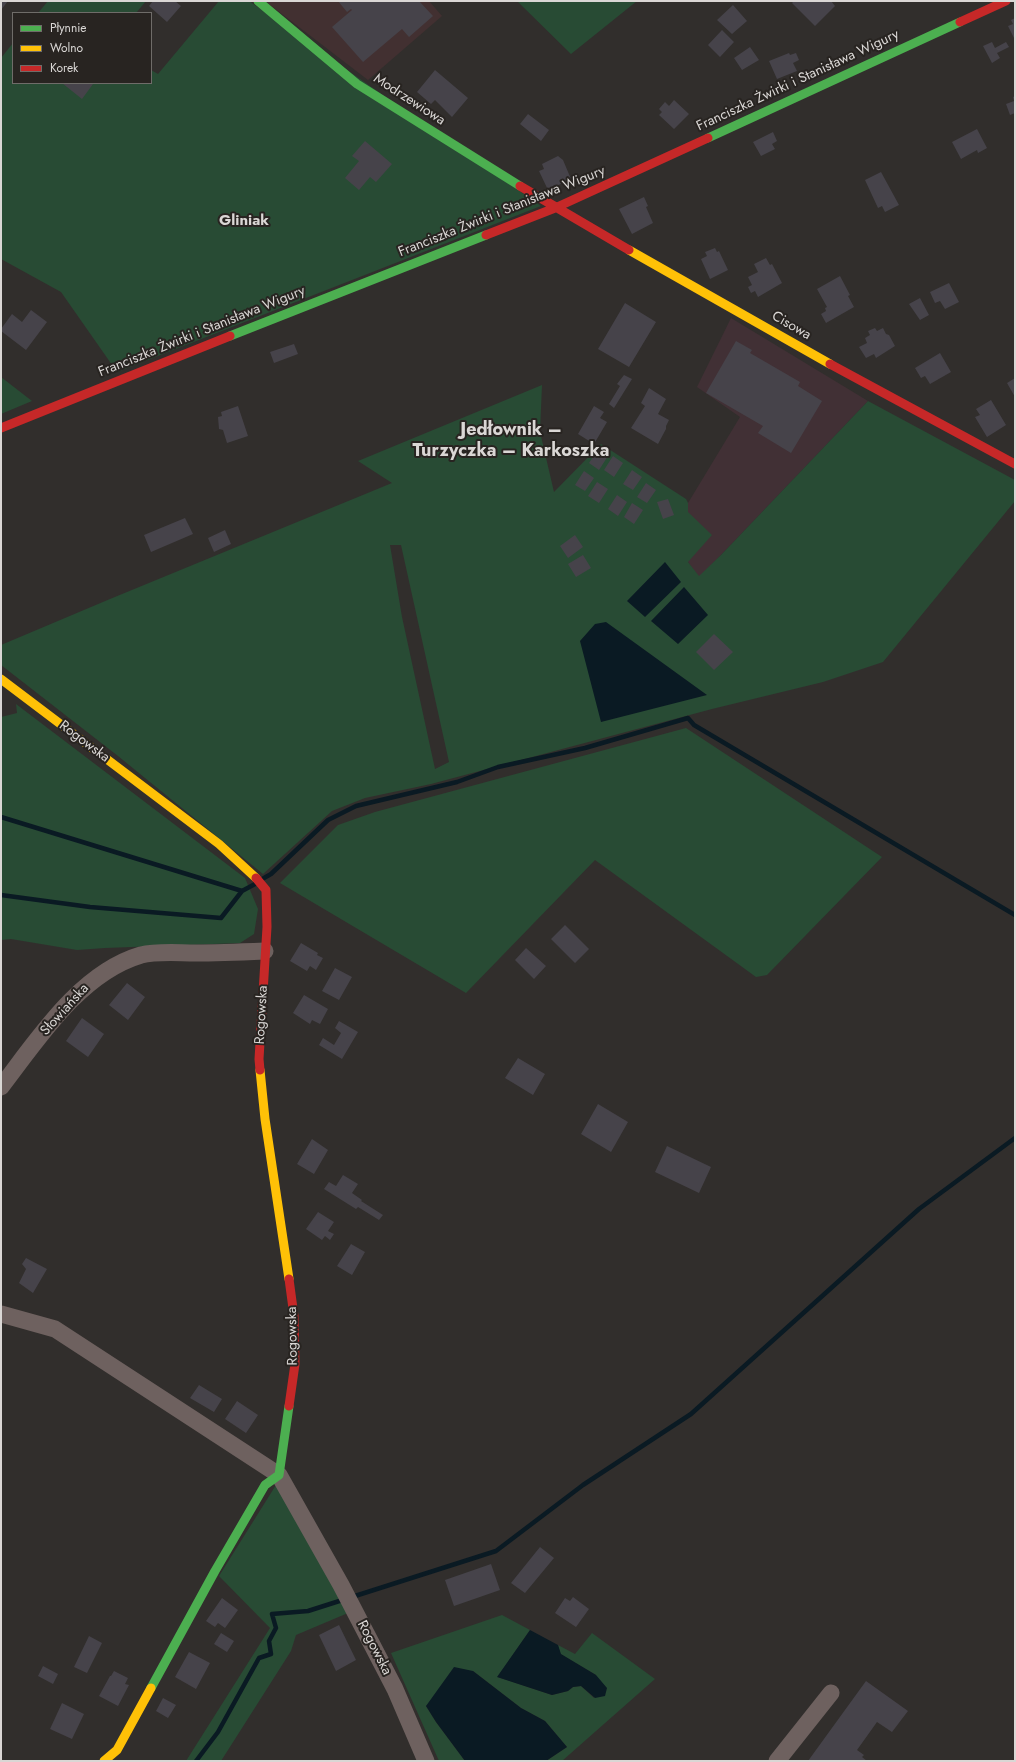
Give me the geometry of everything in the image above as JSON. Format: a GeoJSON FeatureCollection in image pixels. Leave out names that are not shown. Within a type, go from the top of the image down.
{"type":"FeatureCollection","features":[{"type":"Feature","properties":{"kind":"street","name":"Modrzewiowa"},"geometry":{"type":"LineString","coordinates":[[258,1],[357,84],[555,208]]}},
{"type":"Feature","properties":{"kind":"street","name":"Franciszka Żwirki i Stanisława Wigury"},"geometry":{"type":"LineString","coordinates":[[1,428],[188,352],[555,208],[1006,1]]}},
{"type":"Feature","properties":{"kind":"street","name":"Cisowa"},"geometry":{"type":"LineString","coordinates":[[555,208],[845,373],[1015,464]]}},
{"type":"Feature","properties":{"kind":"street","name":"Rogowska"},"geometry":{"type":"LineString","coordinates":[[1,679],[219,844],[254,876],[266,890],[267,927],[260,1059],[265,1119],[294,1316],[294,1364],[279,1475]]}},
{"type":"Feature","properties":{"kind":"street","name":"Słowiańska"},"geometry":{"type":"LineString","coordinates":[[1,1086],[71,1000],[92,980],[114,966],[142,955],[265,951]]}},
{"type":"Feature","properties":{"kind":"street","name":"Rogowska"},"geometry":{"type":"LineString","coordinates":[[1,1314],[55,1329],[279,1475],[356,1613],[395,1689],[426,1761]]}},
{"type":"Feature","properties":{"kind":"street"},"geometry":{"type":"LineString","coordinates":[[104,1761],[117,1750],[215,1571],[265,1485],[279,1475]]}},
{"type":"Feature","properties":{"kind":"street"},"geometry":{"type":"LineString","coordinates":[[777,1761],[831,1693]]}},
{"type":"Feature","properties":{"kind":"shaded area"},"geometry":{"type":"Polygon","coordinates":[[[265,1],[429,1],[442,16],[368,80],[265,1]]]}},
{"type":"Feature","properties":{"kind":"shaded area"},"geometry":{"type":"Polygon","coordinates":[[[731,318],[868,401],[699,578],[688,562],[688,503],[740,417],[697,387],[731,318]]]}},
{"type":"Feature","properties":{"kind":"green space"},"geometry":{"type":"Polygon","coordinates":[[[48,1],[146,1],[137,12],[39,12],[48,1]]]}},
{"type":"Feature","properties":{"kind":"green space"},"geometry":{"type":"Polygon","coordinates":[[[219,1],[249,1],[541,206],[117,372],[61,292],[1,259],[1,58],[12,44],[12,84],[152,84],[152,71],[158,74],[219,1]]]}},
{"type":"Feature","properties":{"kind":"green space"},"geometry":{"type":"Polygon","coordinates":[[[517,1],[637,1],[571,54],[517,1]]]}},
{"type":"Feature","properties":{"kind":"green space"},"geometry":{"type":"Polygon","coordinates":[[[1,377],[32,401],[1,414],[1,377]]]}},
{"type":"Feature","properties":{"kind":"green space"},"geometry":{"type":"Polygon","coordinates":[[[542,385],[540,432],[554,492],[601,444],[686,499],[688,503],[688,512],[712,535],[688,562],[699,576],[721,555],[868,401],[1015,480],[1015,501],[883,662],[823,682],[712,709],[431,784],[365,798],[332,811],[263,874],[118,756],[1,665],[1,645],[392,483],[358,461],[542,385]],[[390,545],[402,617],[435,769],[449,762],[401,545],[390,545]]]}},
{"type":"Feature","properties":{"kind":"green space"},"geometry":{"type":"Polygon","coordinates":[[[16,704],[245,878],[258,909],[254,934],[240,943],[77,950],[11,939],[1,940],[1,717],[17,713],[16,704]]]}},
{"type":"Feature","properties":{"kind":"green space"},"geometry":{"type":"Polygon","coordinates":[[[686,728],[882,857],[767,975],[756,977],[595,860],[466,993],[280,883],[338,825],[375,812],[686,728]]]}},
{"type":"Feature","properties":{"kind":"green space"},"geometry":{"type":"Polygon","coordinates":[[[276,1485],[348,1613],[296,1635],[291,1651],[221,1761],[186,1761],[270,1628],[219,1576],[276,1485]]]}},
{"type":"Feature","properties":{"kind":"green space"},"geometry":{"type":"Polygon","coordinates":[[[502,1615],[530,1630],[498,1677],[552,1695],[568,1691],[573,1687],[581,1686],[594,1698],[596,1675],[560,1654],[558,1645],[575,1654],[592,1633],[655,1679],[562,1761],[546,1761],[567,1747],[545,1721],[521,1708],[473,1671],[426,1706],[465,1761],[439,1761],[391,1653],[502,1615]]]}},
{"type":"Feature","properties":{"kind":"water"},"geometry":{"type":"Polygon","coordinates":[[[665,562],[681,582],[645,617],[627,601],[665,562]]]}},
{"type":"Feature","properties":{"kind":"water"},"geometry":{"type":"Polygon","coordinates":[[[684,587],[708,615],[678,644],[651,621],[684,587]]]}},
{"type":"Feature","properties":{"kind":"water"},"geometry":{"type":"Polygon","coordinates":[[[606,622],[707,695],[601,722],[580,641],[595,624],[606,622]]]}},
{"type":"Feature","properties":{"kind":"water"},"geometry":{"type":"Polygon","coordinates":[[[530,1630],[558,1645],[561,1654],[596,1675],[607,1688],[605,1696],[595,1698],[581,1686],[573,1687],[568,1691],[552,1695],[497,1677],[530,1630]]]}},
{"type":"Feature","properties":{"kind":"water"},"geometry":{"type":"Polygon","coordinates":[[[454,1667],[473,1671],[521,1708],[545,1721],[567,1747],[546,1761],[465,1761],[426,1706],[454,1667]]]}},
{"type":"Feature","properties":{"kind":"building"},"geometry":{"type":"Polygon","coordinates":[[[1,1],[8,1],[1,10],[1,1]]]}},
{"type":"Feature","properties":{"kind":"building"},"geometry":{"type":"Polygon","coordinates":[[[153,1],[175,1],[181,6],[167,22],[149,6],[153,1]]]}},
{"type":"Feature","properties":{"kind":"building"},"geometry":{"type":"Polygon","coordinates":[[[338,1],[419,1],[433,16],[409,37],[402,29],[363,62],[332,27],[352,10],[351,9],[347,12],[338,1]]]}},
{"type":"Feature","properties":{"kind":"building"},"geometry":{"type":"Polygon","coordinates":[[[794,1],[831,1],[835,6],[815,26],[792,3],[794,1]]]}},
{"type":"Feature","properties":{"kind":"building"},"geometry":{"type":"Polygon","coordinates":[[[733,5],[747,21],[732,34],[717,20],[733,5]]]}},
{"type":"Feature","properties":{"kind":"building"},"geometry":{"type":"Polygon","coordinates":[[[1015,18],[1015,40],[1008,26],[1013,24],[1011,20],[1015,18]]]}},
{"type":"Feature","properties":{"kind":"building"},"geometry":{"type":"Polygon","coordinates":[[[722,30],[734,42],[720,57],[708,45],[722,30]]]}},
{"type":"Feature","properties":{"kind":"building"},"geometry":{"type":"Polygon","coordinates":[[[992,42],[995,48],[1006,42],[1009,47],[997,53],[1000,58],[992,63],[983,46],[992,42]]]}},
{"type":"Feature","properties":{"kind":"building"},"geometry":{"type":"Polygon","coordinates":[[[750,47],[759,60],[742,70],[734,58],[750,47]]]}},
{"type":"Feature","properties":{"kind":"building"},"geometry":{"type":"Polygon","coordinates":[[[789,53],[790,55],[796,53],[799,60],[793,63],[797,71],[777,79],[769,61],[789,53]]]}},
{"type":"Feature","properties":{"kind":"building"},"geometry":{"type":"Polygon","coordinates":[[[435,70],[468,98],[452,117],[435,100],[431,104],[417,92],[435,70]]]}},
{"type":"Feature","properties":{"kind":"building"},"geometry":{"type":"Polygon","coordinates":[[[63,84],[93,84],[82,99],[63,84]]]}},
{"type":"Feature","properties":{"kind":"building"},"geometry":{"type":"Polygon","coordinates":[[[1015,96],[1015,113],[1010,115],[1006,104],[1014,101],[1013,97],[1015,96]]]}},
{"type":"Feature","properties":{"kind":"building"},"geometry":{"type":"Polygon","coordinates":[[[674,100],[689,114],[674,129],[659,115],[662,112],[659,109],[665,102],[669,106],[674,100]]]}},
{"type":"Feature","properties":{"kind":"building"},"geometry":{"type":"Polygon","coordinates":[[[528,114],[549,130],[541,141],[520,124],[528,114]]]}},
{"type":"Feature","properties":{"kind":"building"},"geometry":{"type":"Polygon","coordinates":[[[977,129],[987,148],[978,153],[977,150],[961,159],[952,142],[977,129]]]}},
{"type":"Feature","properties":{"kind":"building"},"geometry":{"type":"Polygon","coordinates":[[[773,132],[777,141],[772,144],[775,149],[761,156],[753,142],[773,132]]]}},
{"type":"Feature","properties":{"kind":"building"},"geometry":{"type":"Polygon","coordinates":[[[365,141],[392,164],[376,182],[370,177],[359,190],[345,178],[359,161],[352,156],[365,141]]]}},
{"type":"Feature","properties":{"kind":"building"},"geometry":{"type":"Polygon","coordinates":[[[558,156],[563,160],[571,179],[548,190],[539,171],[544,169],[542,164],[558,156]]]}},
{"type":"Feature","properties":{"kind":"building"},"geometry":{"type":"Polygon","coordinates":[[[881,172],[899,205],[885,212],[882,206],[878,208],[865,180],[881,172]]]}},
{"type":"Feature","properties":{"kind":"building"},"geometry":{"type":"Polygon","coordinates":[[[644,197],[648,206],[646,207],[653,223],[632,234],[619,209],[644,197]]]}},
{"type":"Feature","properties":{"kind":"building"},"geometry":{"type":"Polygon","coordinates":[[[715,248],[717,252],[719,251],[728,270],[710,279],[701,259],[707,256],[705,252],[715,248]]]}},
{"type":"Feature","properties":{"kind":"building"},"geometry":{"type":"Polygon","coordinates":[[[766,258],[770,265],[772,264],[782,283],[758,297],[755,291],[751,293],[748,287],[752,285],[748,277],[758,272],[754,264],[766,258]]]}},
{"type":"Feature","properties":{"kind":"building"},"geometry":{"type":"Polygon","coordinates":[[[840,276],[850,295],[848,296],[854,307],[826,323],[821,314],[826,311],[825,308],[827,307],[817,289],[840,276]]]}},
{"type":"Feature","properties":{"kind":"building"},"geometry":{"type":"Polygon","coordinates":[[[949,283],[959,302],[945,309],[940,301],[935,303],[930,292],[949,283]]]}},
{"type":"Feature","properties":{"kind":"building"},"geometry":{"type":"Polygon","coordinates":[[[920,298],[929,315],[920,320],[909,304],[920,298]]]}},
{"type":"Feature","properties":{"kind":"building"},"geometry":{"type":"Polygon","coordinates":[[[625,303],[656,322],[629,367],[598,349],[625,303]]]}},
{"type":"Feature","properties":{"kind":"building"},"geometry":{"type":"Polygon","coordinates":[[[31,310],[47,322],[26,350],[1,331],[1,329],[12,314],[22,322],[31,310]]]}},
{"type":"Feature","properties":{"kind":"building"},"geometry":{"type":"Polygon","coordinates":[[[875,328],[877,331],[883,328],[895,346],[876,358],[874,354],[866,358],[859,347],[867,343],[865,338],[870,335],[868,331],[875,328]]]}},
{"type":"Feature","properties":{"kind":"building"},"geometry":{"type":"Polygon","coordinates":[[[736,341],[752,350],[750,353],[800,382],[798,386],[822,401],[791,453],[758,433],[763,426],[706,393],[736,341]]]}},
{"type":"Feature","properties":{"kind":"building"},"geometry":{"type":"Polygon","coordinates":[[[294,344],[298,354],[274,363],[270,352],[294,344]]]}},
{"type":"Feature","properties":{"kind":"building"},"geometry":{"type":"Polygon","coordinates":[[[940,353],[951,372],[930,384],[925,376],[921,378],[915,368],[940,353]]]}},
{"type":"Feature","properties":{"kind":"building"},"geometry":{"type":"Polygon","coordinates":[[[624,375],[632,379],[614,408],[609,404],[620,386],[617,384],[624,375]]]}},
{"type":"Feature","properties":{"kind":"building"},"geometry":{"type":"Polygon","coordinates":[[[1015,378],[1015,397],[1007,383],[1015,378]]]}},
{"type":"Feature","properties":{"kind":"building"},"geometry":{"type":"Polygon","coordinates":[[[649,388],[666,399],[658,414],[669,420],[658,444],[631,428],[645,406],[641,403],[649,388]]]}},
{"type":"Feature","properties":{"kind":"building"},"geometry":{"type":"Polygon","coordinates":[[[991,400],[1006,425],[987,437],[975,417],[980,415],[976,409],[991,400]]]}},
{"type":"Feature","properties":{"kind":"building"},"geometry":{"type":"Polygon","coordinates":[[[238,406],[248,436],[227,443],[223,430],[219,429],[218,417],[222,416],[221,412],[238,406]]]}},
{"type":"Feature","properties":{"kind":"building"},"geometry":{"type":"Polygon","coordinates":[[[594,406],[604,412],[600,418],[607,422],[594,444],[578,434],[594,406]]]}},
{"type":"Feature","properties":{"kind":"building"},"geometry":{"type":"Polygon","coordinates":[[[598,449],[608,456],[599,470],[589,463],[598,449]]]}},
{"type":"Feature","properties":{"kind":"building"},"geometry":{"type":"Polygon","coordinates":[[[613,456],[623,463],[614,477],[604,470],[613,456]]]}},
{"type":"Feature","properties":{"kind":"building"},"geometry":{"type":"Polygon","coordinates":[[[632,470],[642,477],[633,490],[623,484],[632,470]]]}},
{"type":"Feature","properties":{"kind":"building"},"geometry":{"type":"Polygon","coordinates":[[[584,471],[594,478],[585,491],[575,485],[584,471]]]}},
{"type":"Feature","properties":{"kind":"building"},"geometry":{"type":"Polygon","coordinates":[[[597,482],[608,489],[599,503],[588,496],[597,482]]]}},
{"type":"Feature","properties":{"kind":"building"},"geometry":{"type":"Polygon","coordinates":[[[646,483],[656,490],[647,503],[637,497],[646,483]]]}},
{"type":"Feature","properties":{"kind":"building"},"geometry":{"type":"Polygon","coordinates":[[[617,495],[627,502],[618,516],[608,509],[617,495]]]}},
{"type":"Feature","properties":{"kind":"building"},"geometry":{"type":"Polygon","coordinates":[[[668,499],[674,515],[663,519],[657,502],[668,499]]]}},
{"type":"Feature","properties":{"kind":"building"},"geometry":{"type":"Polygon","coordinates":[[[632,503],[643,510],[634,524],[624,517],[632,503]]]}},
{"type":"Feature","properties":{"kind":"building"},"geometry":{"type":"Polygon","coordinates":[[[185,518],[193,534],[151,552],[144,535],[185,518]]]}},
{"type":"Feature","properties":{"kind":"building"},"geometry":{"type":"Polygon","coordinates":[[[225,530],[231,544],[214,552],[208,538],[225,530]]]}},
{"type":"Feature","properties":{"kind":"building"},"geometry":{"type":"Polygon","coordinates":[[[575,535],[583,547],[568,558],[560,546],[575,535]]]}},
{"type":"Feature","properties":{"kind":"building"},"geometry":{"type":"Polygon","coordinates":[[[583,555],[591,568],[576,577],[568,564],[583,555]]]}},
{"type":"Feature","properties":{"kind":"building"},"geometry":{"type":"Polygon","coordinates":[[[714,634],[733,652],[714,670],[696,652],[714,634]]]}},
{"type":"Feature","properties":{"kind":"building"},"geometry":{"type":"Polygon","coordinates":[[[565,925],[589,949],[575,963],[551,939],[565,925]]]}},
{"type":"Feature","properties":{"kind":"building"},"geometry":{"type":"Polygon","coordinates":[[[301,943],[318,953],[317,955],[323,958],[316,970],[310,966],[307,971],[290,961],[301,943]]]}},
{"type":"Feature","properties":{"kind":"building"},"geometry":{"type":"Polygon","coordinates":[[[526,948],[546,966],[534,979],[515,960],[526,948]]]}},
{"type":"Feature","properties":{"kind":"building"},"geometry":{"type":"Polygon","coordinates":[[[335,968],[352,977],[339,1000],[322,991],[335,968]]]}},
{"type":"Feature","properties":{"kind":"building"},"geometry":{"type":"Polygon","coordinates":[[[127,983],[145,997],[128,1020],[109,1005],[127,983]]]}},
{"type":"Feature","properties":{"kind":"building"},"geometry":{"type":"Polygon","coordinates":[[[304,995],[328,1009],[320,1024],[312,1020],[310,1024],[293,1013],[304,995]]]}},
{"type":"Feature","properties":{"kind":"building"},"geometry":{"type":"Polygon","coordinates":[[[82,1018],[104,1034],[88,1057],[66,1041],[82,1018]]]}},
{"type":"Feature","properties":{"kind":"building"},"geometry":{"type":"Polygon","coordinates":[[[339,1021],[358,1032],[342,1059],[319,1045],[323,1038],[334,1045],[341,1033],[335,1028],[339,1021]]]}},
{"type":"Feature","properties":{"kind":"building"},"geometry":{"type":"Polygon","coordinates":[[[518,1058],[545,1074],[533,1095],[505,1078],[518,1058]]]}},
{"type":"Feature","properties":{"kind":"building"},"geometry":{"type":"Polygon","coordinates":[[[598,1104],[628,1122],[611,1152],[581,1134],[598,1104]]]}},
{"type":"Feature","properties":{"kind":"building"},"geometry":{"type":"Polygon","coordinates":[[[312,1139],[328,1150],[314,1174],[297,1164],[312,1139]]]}},
{"type":"Feature","properties":{"kind":"building"},"geometry":{"type":"Polygon","coordinates":[[[667,1146],[711,1167],[699,1193],[655,1172],[667,1146]]]}},
{"type":"Feature","properties":{"kind":"building"},"geometry":{"type":"Polygon","coordinates":[[[343,1175],[358,1184],[352,1193],[362,1200],[361,1201],[383,1215],[379,1220],[358,1207],[356,1209],[324,1189],[329,1182],[336,1186],[343,1175]]]}},
{"type":"Feature","properties":{"kind":"building"},"geometry":{"type":"Polygon","coordinates":[[[318,1212],[334,1222],[328,1231],[334,1234],[330,1240],[325,1236],[322,1240],[306,1229],[318,1212]]]}},
{"type":"Feature","properties":{"kind":"building"},"geometry":{"type":"Polygon","coordinates":[[[351,1244],[365,1252],[352,1275],[337,1266],[351,1244]]]}},
{"type":"Feature","properties":{"kind":"building"},"geometry":{"type":"Polygon","coordinates":[[[26,1258],[47,1269],[33,1293],[19,1283],[26,1269],[22,1264],[26,1258]]]}},
{"type":"Feature","properties":{"kind":"building"},"geometry":{"type":"Polygon","coordinates":[[[199,1385],[222,1399],[214,1412],[190,1398],[199,1385]]]}},
{"type":"Feature","properties":{"kind":"building"},"geometry":{"type":"Polygon","coordinates":[[[237,1401],[258,1415],[246,1433],[225,1419],[237,1401]]]}},
{"type":"Feature","properties":{"kind":"building"},"geometry":{"type":"Polygon","coordinates":[[[540,1547],[554,1558],[525,1593],[511,1583],[540,1547]]]}},
{"type":"Feature","properties":{"kind":"building"},"geometry":{"type":"Polygon","coordinates":[[[491,1564],[500,1590],[454,1606],[445,1580],[491,1564]]]}},
{"type":"Feature","properties":{"kind":"building"},"geometry":{"type":"Polygon","coordinates":[[[573,1597],[589,1609],[576,1627],[555,1613],[565,1598],[570,1601],[573,1597]]]}},
{"type":"Feature","properties":{"kind":"building"},"geometry":{"type":"Polygon","coordinates":[[[222,1598],[238,1610],[225,1628],[218,1623],[215,1627],[206,1621],[222,1598]]]}},
{"type":"Feature","properties":{"kind":"building"},"geometry":{"type":"Polygon","coordinates":[[[339,1625],[356,1660],[336,1671],[319,1635],[339,1625]]]}},
{"type":"Feature","properties":{"kind":"building"},"geometry":{"type":"Polygon","coordinates":[[[221,1633],[234,1641],[227,1652],[214,1644],[221,1633]]]}},
{"type":"Feature","properties":{"kind":"building"},"geometry":{"type":"Polygon","coordinates":[[[89,1636],[102,1643],[87,1673],[74,1667],[89,1636]]]}},
{"type":"Feature","properties":{"kind":"building"},"geometry":{"type":"Polygon","coordinates":[[[189,1652],[210,1663],[196,1689],[175,1677],[189,1652]]]}},
{"type":"Feature","properties":{"kind":"building"},"geometry":{"type":"Polygon","coordinates":[[[43,1666],[58,1674],[53,1684],[38,1676],[43,1666]]]}},
{"type":"Feature","properties":{"kind":"building"},"geometry":{"type":"Polygon","coordinates":[[[114,1671],[128,1678],[125,1684],[129,1685],[118,1706],[99,1696],[114,1671]]]}},
{"type":"Feature","properties":{"kind":"building"},"geometry":{"type":"Polygon","coordinates":[[[866,1681],[908,1711],[892,1732],[877,1722],[857,1750],[864,1755],[862,1757],[867,1761],[808,1761],[866,1681]]]}},
{"type":"Feature","properties":{"kind":"building"},"geometry":{"type":"Polygon","coordinates":[[[163,1698],[176,1705],[168,1718],[156,1711],[163,1698]]]}},
{"type":"Feature","properties":{"kind":"building"},"geometry":{"type":"Polygon","coordinates":[[[62,1703],[84,1714],[72,1739],[50,1729],[62,1703]]]}},
{"type":"Feature","properties":{"kind":"waterway"},"geometry":{"type":"LineString","coordinates":[[264,878],[271,874],[328,820],[356,806],[457,782],[498,767],[585,748],[688,718],[694,725],[1015,915]]}},
{"type":"Feature","properties":{"kind":"waterway"},"geometry":{"type":"LineString","coordinates":[[1,817],[242,891],[255,884]]}},
{"type":"Feature","properties":{"kind":"waterway"},"geometry":{"type":"LineString","coordinates":[[1,895],[90,907],[221,918],[242,891]]}},
{"type":"Feature","properties":{"kind":"waterway"},"geometry":{"type":"LineString","coordinates":[[196,1761],[218,1732],[259,1658],[271,1654],[269,1641],[276,1628],[272,1614],[308,1611],[496,1551],[583,1485],[691,1414],[919,1209],[1015,1138]]}},
{"type":"Feature","properties":{"kind":"traffic: fast"},"geometry":{"type":"LineString","coordinates":[[258,1],[357,84],[520,186]]}},
{"type":"Feature","properties":{"kind":"traffic: fast"},"geometry":{"type":"LineString","coordinates":[[708,138],[960,22]]}},
{"type":"Feature","properties":{"kind":"traffic: fast"},"geometry":{"type":"LineString","coordinates":[[230,336],[486,235]]}},
{"type":"Feature","properties":{"kind":"traffic: fast"},"geometry":{"type":"LineString","coordinates":[[151,1688],[215,1571],[265,1485],[279,1475],[289,1406]]}},
{"type":"Feature","properties":{"kind":"traffic: slow"},"geometry":{"type":"LineString","coordinates":[[629,250],[830,364]]}},
{"type":"Feature","properties":{"kind":"traffic: slow"},"geometry":{"type":"LineString","coordinates":[[1,679],[219,844],[256,878]]}},
{"type":"Feature","properties":{"kind":"traffic: slow"},"geometry":{"type":"LineString","coordinates":[[260,1070],[265,1119],[289,1279]]}},
{"type":"Feature","properties":{"kind":"traffic: slow"},"geometry":{"type":"LineString","coordinates":[[104,1761],[117,1750],[151,1688]]}},
{"type":"Feature","properties":{"kind":"traffic: jam"},"geometry":{"type":"LineString","coordinates":[[960,22],[1006,1]]}},
{"type":"Feature","properties":{"kind":"traffic: jam"},"geometry":{"type":"LineString","coordinates":[[486,235],[555,208],[708,138]]}},
{"type":"Feature","properties":{"kind":"traffic: jam"},"geometry":{"type":"LineString","coordinates":[[520,186],[629,250]]}},
{"type":"Feature","properties":{"kind":"traffic: jam"},"geometry":{"type":"LineString","coordinates":[[1,428],[230,336]]}},
{"type":"Feature","properties":{"kind":"traffic: jam"},"geometry":{"type":"LineString","coordinates":[[830,364],[1015,464]]}},
{"type":"Feature","properties":{"kind":"traffic: jam"},"geometry":{"type":"LineString","coordinates":[[256,878],[266,890],[267,927],[259,1059],[260,1070]]}},
{"type":"Feature","properties":{"kind":"traffic: jam"},"geometry":{"type":"LineString","coordinates":[[289,1279],[294,1316],[295,1364],[289,1406]]}},
{"type":"Feature","properties":{"kind":"district","name":"Gliniak"},"geometry":{"type":"Point","coordinates":[244,221]}},
{"type":"Feature","properties":{"kind":"district","name":"Jedłownik – Turzyczka – Karkoszka"},"geometry":{"type":"Point","coordinates":[511,441]}}]}
